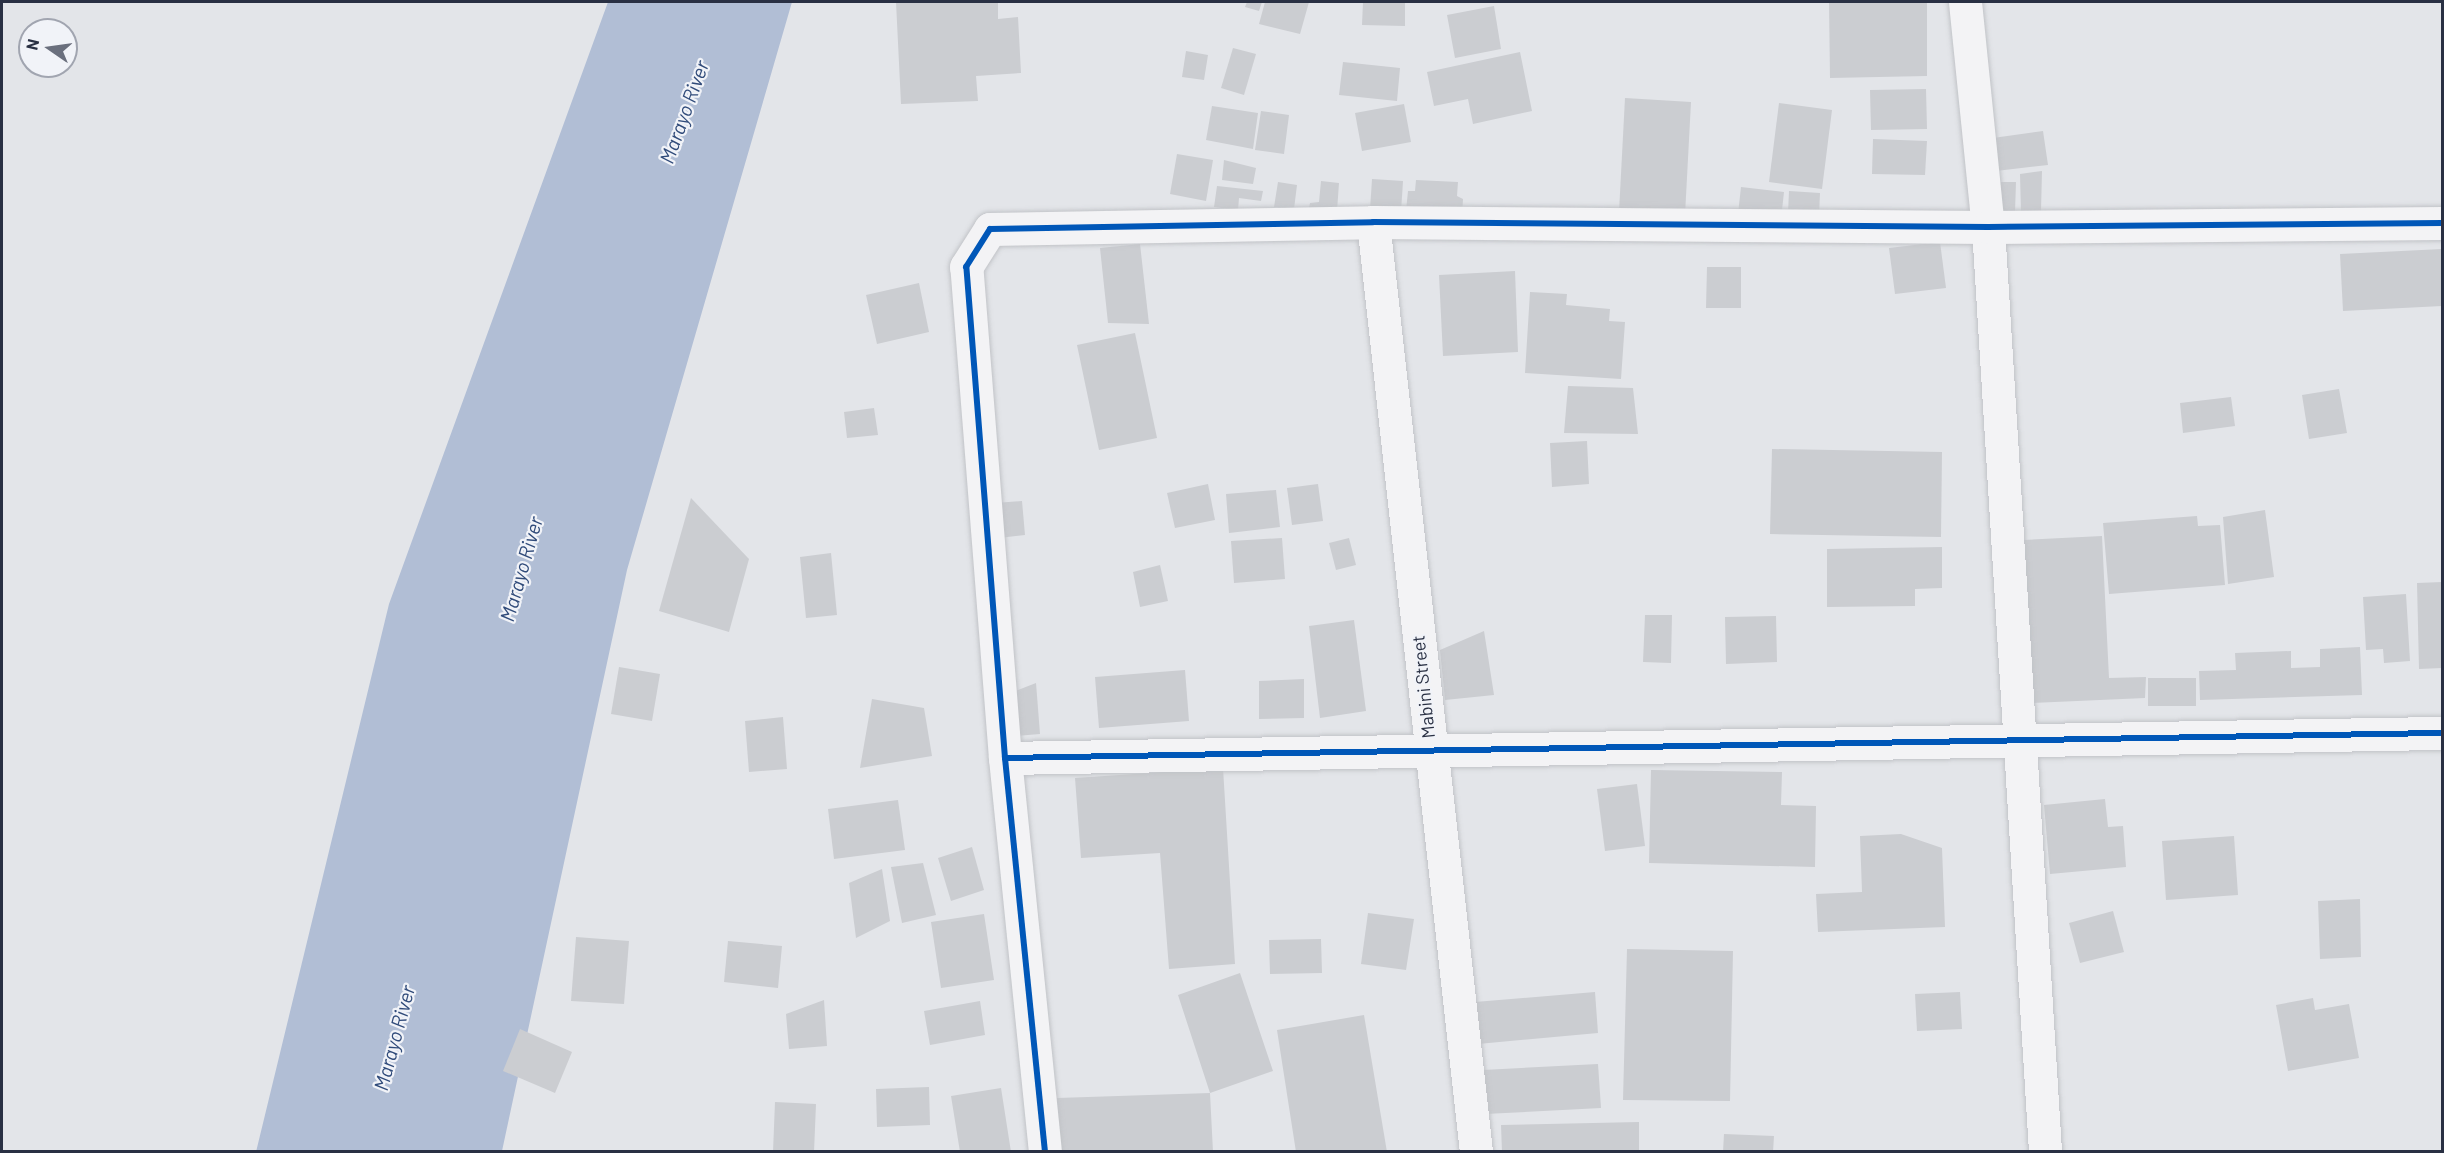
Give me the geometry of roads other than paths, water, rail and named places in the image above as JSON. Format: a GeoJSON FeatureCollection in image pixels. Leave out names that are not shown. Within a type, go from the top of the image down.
{"type":"FeatureCollection","features":[{"type":"Feature","properties":{"kind":"street"},"geometry":{"type":"LineString","coordinates":[[1965,2],[1988,227],[2045,1152]]}},
{"type":"Feature","properties":{"kind":"street"},"geometry":{"type":"LineString","coordinates":[[1045,1152],[1005,758],[966,267],[990,229],[1373,222],[1988,227],[2442,223]]}},
{"type":"Feature","properties":{"kind":"street","name":"Mabini Street"},"geometry":{"type":"LineString","coordinates":[[1373,222],[1476,1152]]}},
{"type":"Feature","properties":{"kind":"street"},"geometry":{"type":"LineString","coordinates":[[1005,758],[1430,748],[2019,742],[2442,733]]}},
{"type":"Feature","properties":{"kind":"water","name":"Marayo River"},"geometry":{"type":"Polygon","coordinates":[[[608,2],[792,2],[627,570],[502,1151],[256,1152],[389,604],[608,2]]]}}]}
